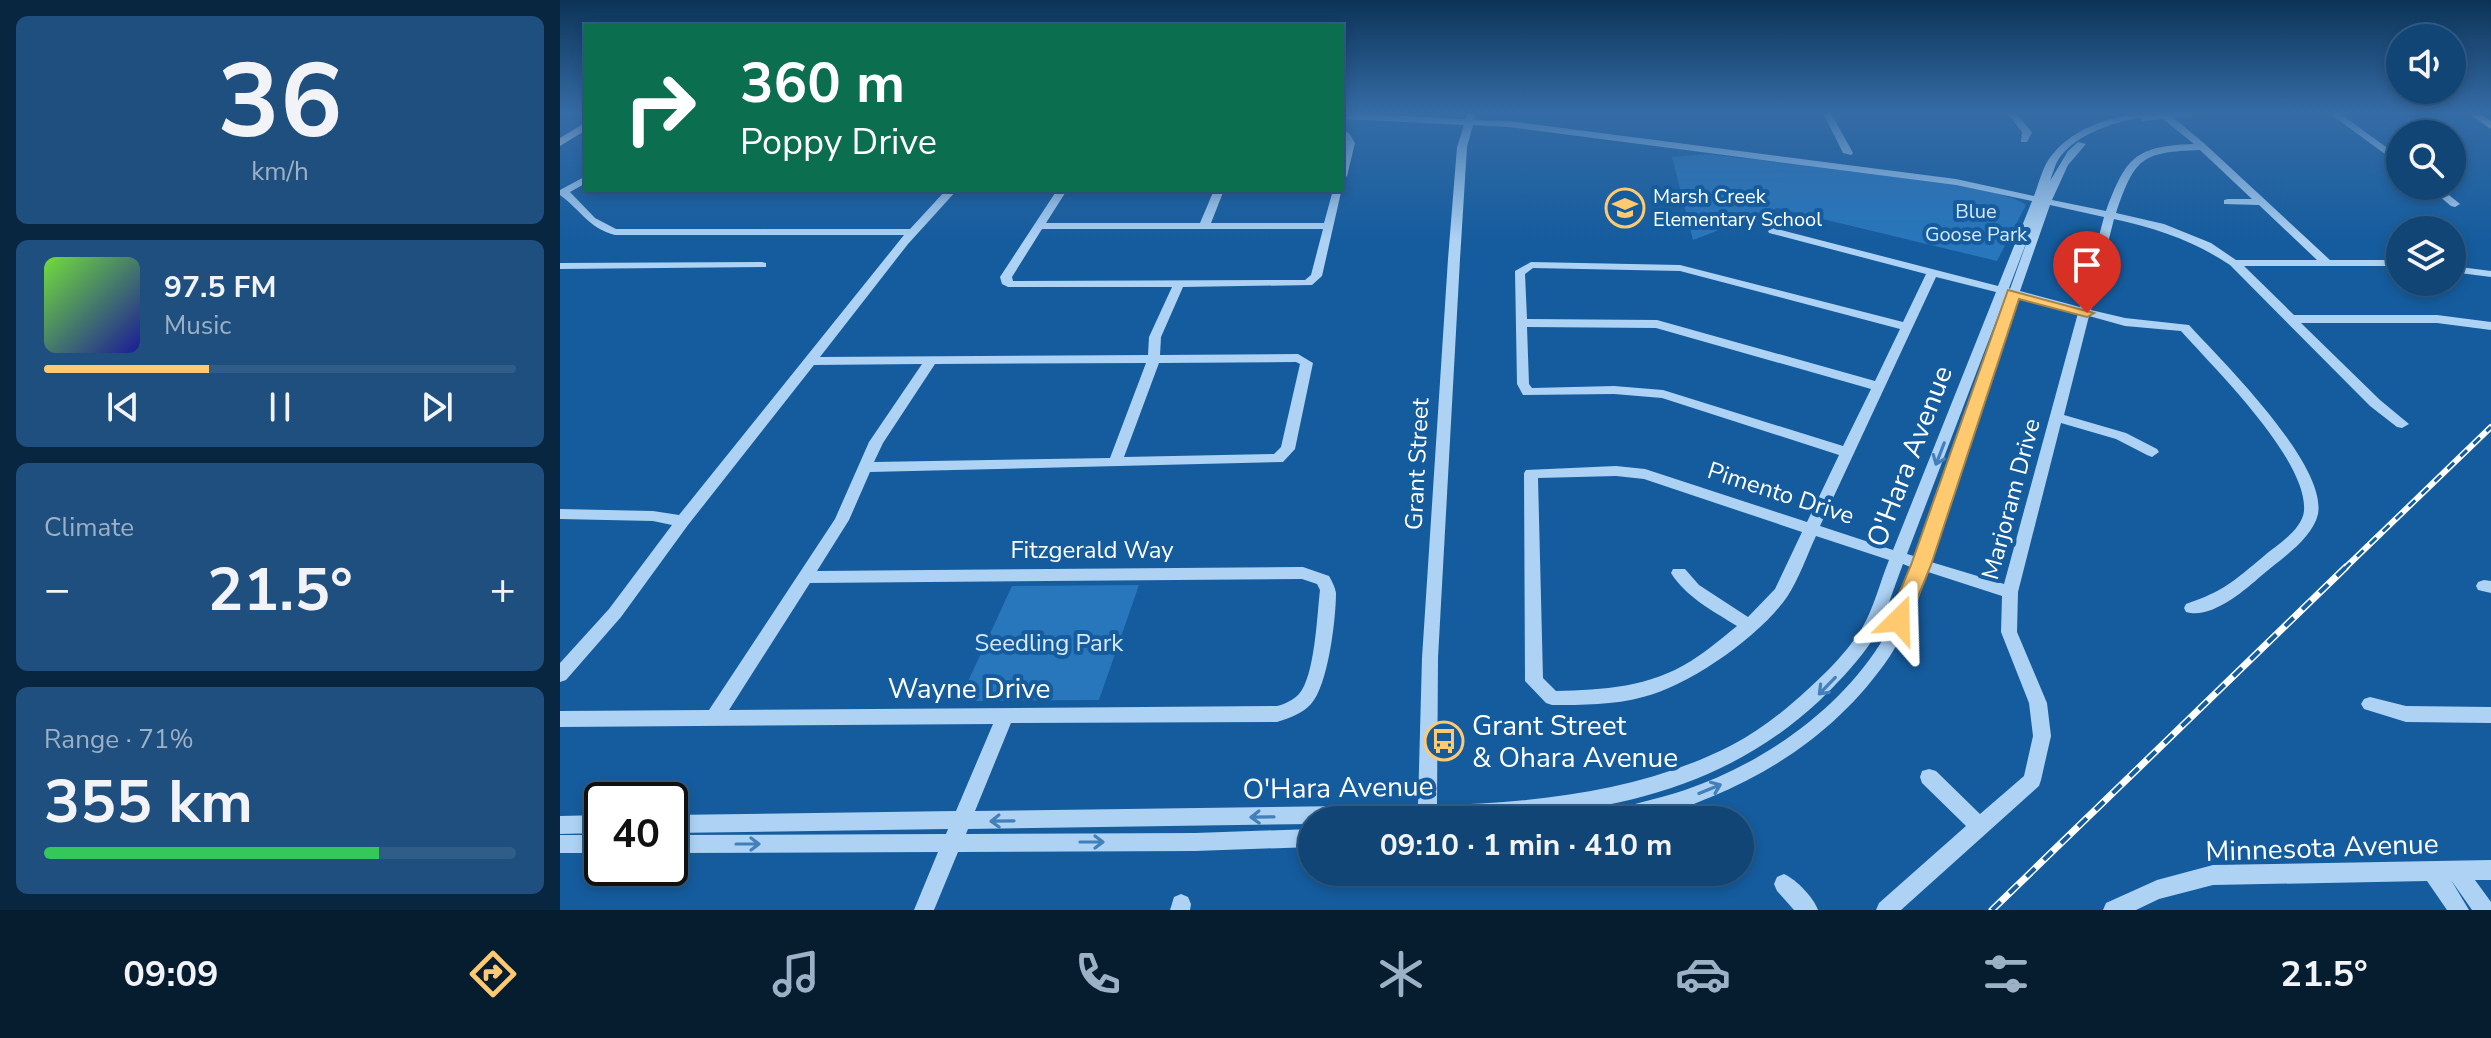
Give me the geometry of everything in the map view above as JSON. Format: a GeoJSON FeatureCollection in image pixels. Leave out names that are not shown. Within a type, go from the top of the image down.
{"type":"FeatureCollection","features":[{"type":"Feature","properties":{"kind":"street","name":"Grant Street"},"geometry":{"type":"LineString","coordinates":[[1427,806],[1430,658],[1461,155]]}},
{"type":"Feature","properties":{"kind":"street"},"geometry":{"type":"LineString","coordinates":[[1751,155],[1885,173],[2044,200],[2182,233],[2234,263],[2375,403],[2402,424]]}},
{"type":"Feature","properties":{"kind":"street","name":"O'Hara Avenue"},"geometry":{"type":"LineString","coordinates":[[2044,200],[2056,155]]}},
{"type":"Feature","properties":{"kind":"street","name":"O'Hara Avenue"},"geometry":{"type":"LineString","coordinates":[[1561,806],[1609,798],[1679,778],[1747,747],[1801,709],[1843,668],[1869,631],[2044,200],[2070,155]]}},
{"type":"Feature","properties":{"kind":"street","name":"Marjoram Drive"},"geometry":{"type":"LineString","coordinates":[[1886,910],[2032,780],[2042,736],[2038,703],[2009,632],[2010,592],[2087,313],[2110,215],[2125,172],[2134,159],[2145,155]]}},
{"type":"Feature","properties":{"kind":"street"},"geometry":{"type":"LineString","coordinates":[[2212,155],[2326,262]]}},
{"type":"Feature","properties":{"kind":"street"},"geometry":{"type":"LineString","coordinates":[[584,180],[563,192],[579,200],[588,220],[595,226],[615,232],[913,232]]}},
{"type":"Feature","properties":{"kind":"street"},"geometry":{"type":"LineString","coordinates":[[560,675],[615,613],[683,521],[810,361],[913,232],[950,192]]}},
{"type":"Feature","properties":{"kind":"street"},"geometry":{"type":"LineString","coordinates":[[1061,192],[1006,277],[1008,284],[1178,286],[1308,283],[1316,276],[1338,192]]}},
{"type":"Feature","properties":{"kind":"street"},"geometry":{"type":"LineString","coordinates":[[1204,226],[1218,192]]}},
{"type":"Feature","properties":{"kind":"street"},"geometry":{"type":"LineString","coordinates":[[2450,200],[2455,204]]}},
{"type":"Feature","properties":{"kind":"street"},"geometry":{"type":"LineString","coordinates":[[2228,202],[2263,202]]}},
{"type":"Feature","properties":{"kind":"street"},"geometry":{"type":"LineString","coordinates":[[1039,226],[1329,226]]}},
{"type":"Feature","properties":{"kind":"street"},"geometry":{"type":"LineString","coordinates":[[1773,231],[2125,322],[2185,328],[2294,454],[2310,488],[2311,514],[2296,537],[2218,603],[2192,608]]}},
{"type":"Feature","properties":{"kind":"street"},"geometry":{"type":"LineString","coordinates":[[2234,263],[2386,263]]}},
{"type":"Feature","properties":{"kind":"street"},"geometry":{"type":"LineString","coordinates":[[560,266],[762,265]]}},
{"type":"Feature","properties":{"kind":"street"},"geometry":{"type":"LineString","coordinates":[[1849,453],[1663,394],[1614,390],[1528,392],[1523,384],[1519,273],[1531,265],[1680,268],[1907,327]]}},
{"type":"Feature","properties":{"kind":"street"},"geometry":{"type":"LineString","coordinates":[[2466,271],[2491,274]]}},
{"type":"Feature","properties":{"kind":"street"},"geometry":{"type":"LineString","coordinates":[[1679,573],[1693,589],[1749,626],[1781,593],[1933,272]]}},
{"type":"Feature","properties":{"kind":"street"},"geometry":{"type":"LineString","coordinates":[[1115,463],[1154,359],[1155,337],[1178,286]]}},
{"type":"Feature","properties":{"kind":"street","name":"O'Hara Avenue"},"geometry":{"type":"LineString","coordinates":[[1662,806],[1722,785],[1789,749],[1856,690],[1888,647],[1921,565],[2008,292]]}},
{"type":"Feature","properties":{"kind":"street"},"geometry":{"type":"LineString","coordinates":[[2289,319],[2437,319],[2491,326]]}},
{"type":"Feature","properties":{"kind":"street"},"geometry":{"type":"LineString","coordinates":[[1521,323],[1657,324],[1880,387]]}},
{"type":"Feature","properties":{"kind":"street"},"geometry":{"type":"LineString","coordinates":[[810,361],[1298,358],[1306,361],[1288,449],[1278,459],[866,467]]}},
{"type":"Feature","properties":{"kind":"street"},"geometry":{"type":"LineString","coordinates":[[714,718],[842,520],[876,442],[932,359]]}},
{"type":"Feature","properties":{"kind":"street"},"geometry":{"type":"LineString","coordinates":[[2058,418],[2121,436],[2152,452]]}},
{"type":"Feature","properties":{"kind":"street","name":"Pimento Drive"},"geometry":{"type":"LineString","coordinates":[[1749,626],[1696,667],[1643,690],[1598,697],[1552,698],[1534,681],[1531,473],[1616,471],[1645,474],[2010,592]]}},
{"type":"Feature","properties":{"kind":"street"},"geometry":{"type":"LineString","coordinates":[[560,514],[653,516],[683,521]]}},
{"type":"Feature","properties":{"kind":"street","name":"Fitzgerald Way"},"geometry":{"type":"LineString","coordinates":[[806,577],[1303,573],[1323,580],[1328,590],[1322,633]]}},
{"type":"Feature","properties":{"kind":"street","name":"Wayne Drive"},"geometry":{"type":"LineString","coordinates":[[560,719],[1277,714],[1295,708],[1308,696],[1314,682],[1322,633]]}},
{"type":"Feature","properties":{"kind":"street"},"geometry":{"type":"LineString","coordinates":[[2370,704],[2406,714],[2491,715]]}},
{"type":"Feature","properties":{"kind":"street"},"geometry":{"type":"LineString","coordinates":[[924,910],[1006,715]]}},
{"type":"Feature","properties":{"kind":"street"},"geometry":{"type":"LineString","coordinates":[[1929,777],[1980,826]]}},
{"type":"Feature","properties":{"kind":"street","name":"O'Hara Avenue"},"geometry":{"type":"LineString","coordinates":[[688,824],[1298,818]]}},
{"type":"Feature","properties":{"kind":"street"},"geometry":{"type":"LineString","coordinates":[[560,825],[584,824]]}},
{"type":"Feature","properties":{"kind":"street","name":"O'Hara Avenue"},"geometry":{"type":"LineString","coordinates":[[688,844],[1195,842],[1298,838]]}},
{"type":"Feature","properties":{"kind":"street"},"geometry":{"type":"LineString","coordinates":[[560,844],[584,844]]}},
{"type":"Feature","properties":{"kind":"street"},"geometry":{"type":"LineString","coordinates":[[2456,870],[2484,910]]}},
{"type":"Feature","properties":{"kind":"street","name":"Minnesota Avenue"},"geometry":{"type":"LineString","coordinates":[[2113,910],[2157,890],[2213,875],[2491,870]]}},
{"type":"Feature","properties":{"kind":"street"},"geometry":{"type":"LineString","coordinates":[[2432,871],[2459,910]]}},
{"type":"Feature","properties":{"kind":"street"},"geometry":{"type":"LineString","coordinates":[[1784,884],[1808,910]]}},
{"type":"Feature","properties":{"kind":"green space","name":"Blue Goose Park"},"geometry":{"type":"Polygon","coordinates":[[[1720,155],[1926,180],[2006,196],[2026,205],[1997,261],[1777,208],[1693,240],[1672,157],[1720,155]]]}},
{"type":"Feature","properties":{"kind":"green space","name":"Seedling Park"},"geometry":{"type":"Polygon","coordinates":[[[1139,585],[1099,700],[959,701],[1012,586],[1139,585]]]}},
{"type":"Feature","properties":{"kind":"railway"},"geometry":{"type":"LineString","coordinates":[[2344,569],[2491,427]]}},
{"type":"Feature","properties":{"kind":"railway"},"geometry":{"type":"LineString","coordinates":[[1992,910],[2346,567]]}},
{"type":"Feature","properties":{"kind":"place","name":"Marsh Creek Elementary School"},"geometry":{"type":"Point","coordinates":[1625,208]}},
{"type":"Feature","properties":{"kind":"place","name":"Grant Street & Ohara Avenue"},"geometry":{"type":"Point","coordinates":[1444,741]}},
{"type":"Feature","properties":{"kind":"route"},"geometry":{"type":"LineString","coordinates":[[1899,620],[1921,565],[2013,293],[2087,313]]}}]}
